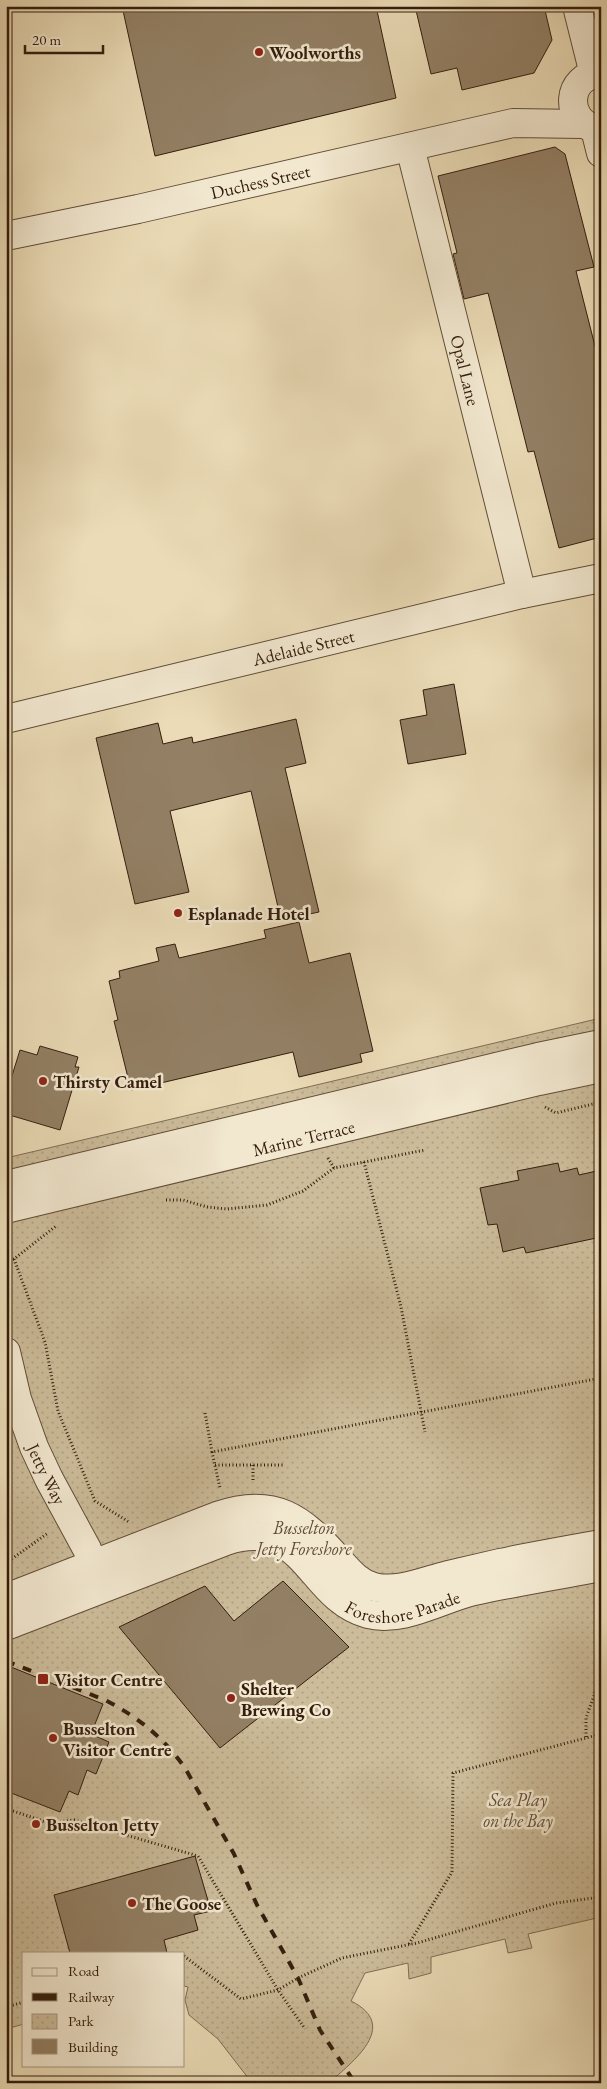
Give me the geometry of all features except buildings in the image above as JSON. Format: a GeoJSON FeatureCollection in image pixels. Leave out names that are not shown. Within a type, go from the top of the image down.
{"type":"FeatureCollection","features":[{"type":"Feature","properties":{"kind":"street"},"geometry":{"type":"LineString","coordinates":[[577,6],[590,79],[572,102],[575,114],[595,134]]}},
{"type":"Feature","properties":{"kind":"street","name":"Duchess Street"},"geometry":{"type":"LineString","coordinates":[[6,236],[138,209],[513,123],[544,109],[590,79]]}},
{"type":"Feature","properties":{"kind":"street","name":"Duchess Street"},"geometry":{"type":"LineString","coordinates":[[513,123],[595,134]]}},
{"type":"Feature","properties":{"kind":"street","name":"Opal Lane"},"geometry":{"type":"LineString","coordinates":[[410,147],[522,594]]}},
{"type":"Feature","properties":{"kind":"street","name":"Adelaide Street"},"geometry":{"type":"LineString","coordinates":[[6,719],[522,594],[601,578]]}},
{"type":"Feature","properties":{"kind":"street","name":"Marine Terrace"},"geometry":{"type":"LineString","coordinates":[[6,1185],[538,1057],[601,1044]]}},
{"type":"Feature","properties":{"kind":"street","name":"Marine Terrace"},"geometry":{"type":"LineString","coordinates":[[6,1209],[539,1081],[601,1068]]}},
{"type":"Feature","properties":{"kind":"street","name":"Jetty Way"},"geometry":{"type":"LineString","coordinates":[[6,1352],[17,1399],[31,1439],[49,1479],[87,1549],[103,1589]]}},
{"type":"Feature","properties":{"kind":"street","name":"Foreshore Parade"},"geometry":{"type":"LineString","coordinates":[[6,1598],[232,1510],[250,1508],[285,1514],[302,1523],[316,1535],[352,1575],[362,1582],[383,1589],[402,1588],[492,1565],[601,1544]]}},
{"type":"Feature","properties":{"kind":"street","name":"Foreshore Parade"},"geometry":{"type":"LineString","coordinates":[[6,1626],[226,1541],[251,1536],[275,1540],[287,1546],[347,1606],[358,1611],[384,1617],[399,1615],[473,1592],[601,1566]]}},
{"type":"Feature","properties":{"kind":"path"},"geometry":{"type":"LineString","coordinates":[[159,1199],[183,1200],[207,1207],[227,1209],[267,1205],[303,1190],[334,1168],[425,1150]]}},
{"type":"Feature","properties":{"kind":"path"},"geometry":{"type":"LineString","coordinates":[[364,1162],[401,1308],[425,1432]]}},
{"type":"Feature","properties":{"kind":"path"},"geometry":{"type":"LineString","coordinates":[[6,1260],[14,1258],[61,1222]]}},
{"type":"Feature","properties":{"kind":"path"},"geometry":{"type":"LineString","coordinates":[[14,1258],[45,1342],[58,1411],[95,1501],[133,1524]]}},
{"type":"Feature","properties":{"kind":"path"},"geometry":{"type":"LineString","coordinates":[[212,1452],[601,1378]]}},
{"type":"Feature","properties":{"kind":"path"},"geometry":{"type":"LineString","coordinates":[[204,1413],[221,1492]]}},
{"type":"Feature","properties":{"kind":"path"},"geometry":{"type":"LineString","coordinates":[[215,1465],[285,1465]]}},
{"type":"Feature","properties":{"kind":"path"},"geometry":{"type":"LineString","coordinates":[[586,1738],[586,1718],[601,1676]]}},
{"type":"Feature","properties":{"kind":"path"},"geometry":{"type":"LineString","coordinates":[[408,1944],[452,1872],[453,1773],[601,1734]]}},
{"type":"Feature","properties":{"kind":"path"},"geometry":{"type":"LineString","coordinates":[[6,1811],[13,1811],[49,1823],[74,1820],[198,1856],[278,1990],[305,2029]]}},
{"type":"Feature","properties":{"kind":"path"},"geometry":{"type":"LineString","coordinates":[[185,1957],[241,1999],[278,1990],[298,1978],[342,1958],[408,1944],[556,1903],[601,1897]]}},
{"type":"Feature","properties":{"kind":"path"},"geometry":{"type":"LineString","coordinates":[[6,2006],[22,2002]]}},
{"type":"Feature","properties":{"kind":"green space","name":"Busselton Jetty Foreshore"},"geometry":{"type":"Polygon","coordinates":[[[601,1018],[601,1917],[528,1934],[532,1948],[508,1953],[505,1939],[431,1957],[431,1973],[409,1979],[408,1963],[365,1973],[351,2001],[365,2011],[372,2021],[372,2032],[367,2044],[359,2054],[329,2083],[252,2083],[218,2039],[189,2015],[185,2000],[188,1987],[185,1986],[185,1952],[22,1952],[22,2025],[6,2029],[6,1158],[601,1018]]]}},
{"type":"Feature","properties":{"kind":"railway"},"geometry":{"type":"LineString","coordinates":[[6,1661],[105,1700],[150,1729],[177,1757],[234,1854],[257,1905],[298,1978],[320,2030],[355,2083]]}},
{"type":"Feature","properties":{"kind":"place","name":"Woolworths"},"geometry":{"type":"Point","coordinates":[259,52]}},
{"type":"Feature","properties":{"kind":"place","name":"Esplanade Hotel"},"geometry":{"type":"Point","coordinates":[178,913]}},
{"type":"Feature","properties":{"kind":"place","name":"Thirsty Camel"},"geometry":{"type":"Point","coordinates":[43,1081]}},
{"type":"Feature","properties":{"kind":"place","name":"Visitor Centre"},"geometry":{"type":"Point","coordinates":[43,1679]}},
{"type":"Feature","properties":{"kind":"place","name":"Shelter Brewing Co"},"geometry":{"type":"Point","coordinates":[231,1698]}},
{"type":"Feature","properties":{"kind":"place","name":"Busselton Visitor Centre"},"geometry":{"type":"Point","coordinates":[53,1738]}},
{"type":"Feature","properties":{"kind":"place","name":"Busselton Jetty"},"geometry":{"type":"Point","coordinates":[36,1824]}},
{"type":"Feature","properties":{"kind":"place","name":"The Goose"},"geometry":{"type":"Point","coordinates":[132,1903]}},
{"type":"Feature","properties":{"kind":"park label","name":"Sea Play on the Bay"},"geometry":{"type":"Point","coordinates":[518,1809]}}]}
